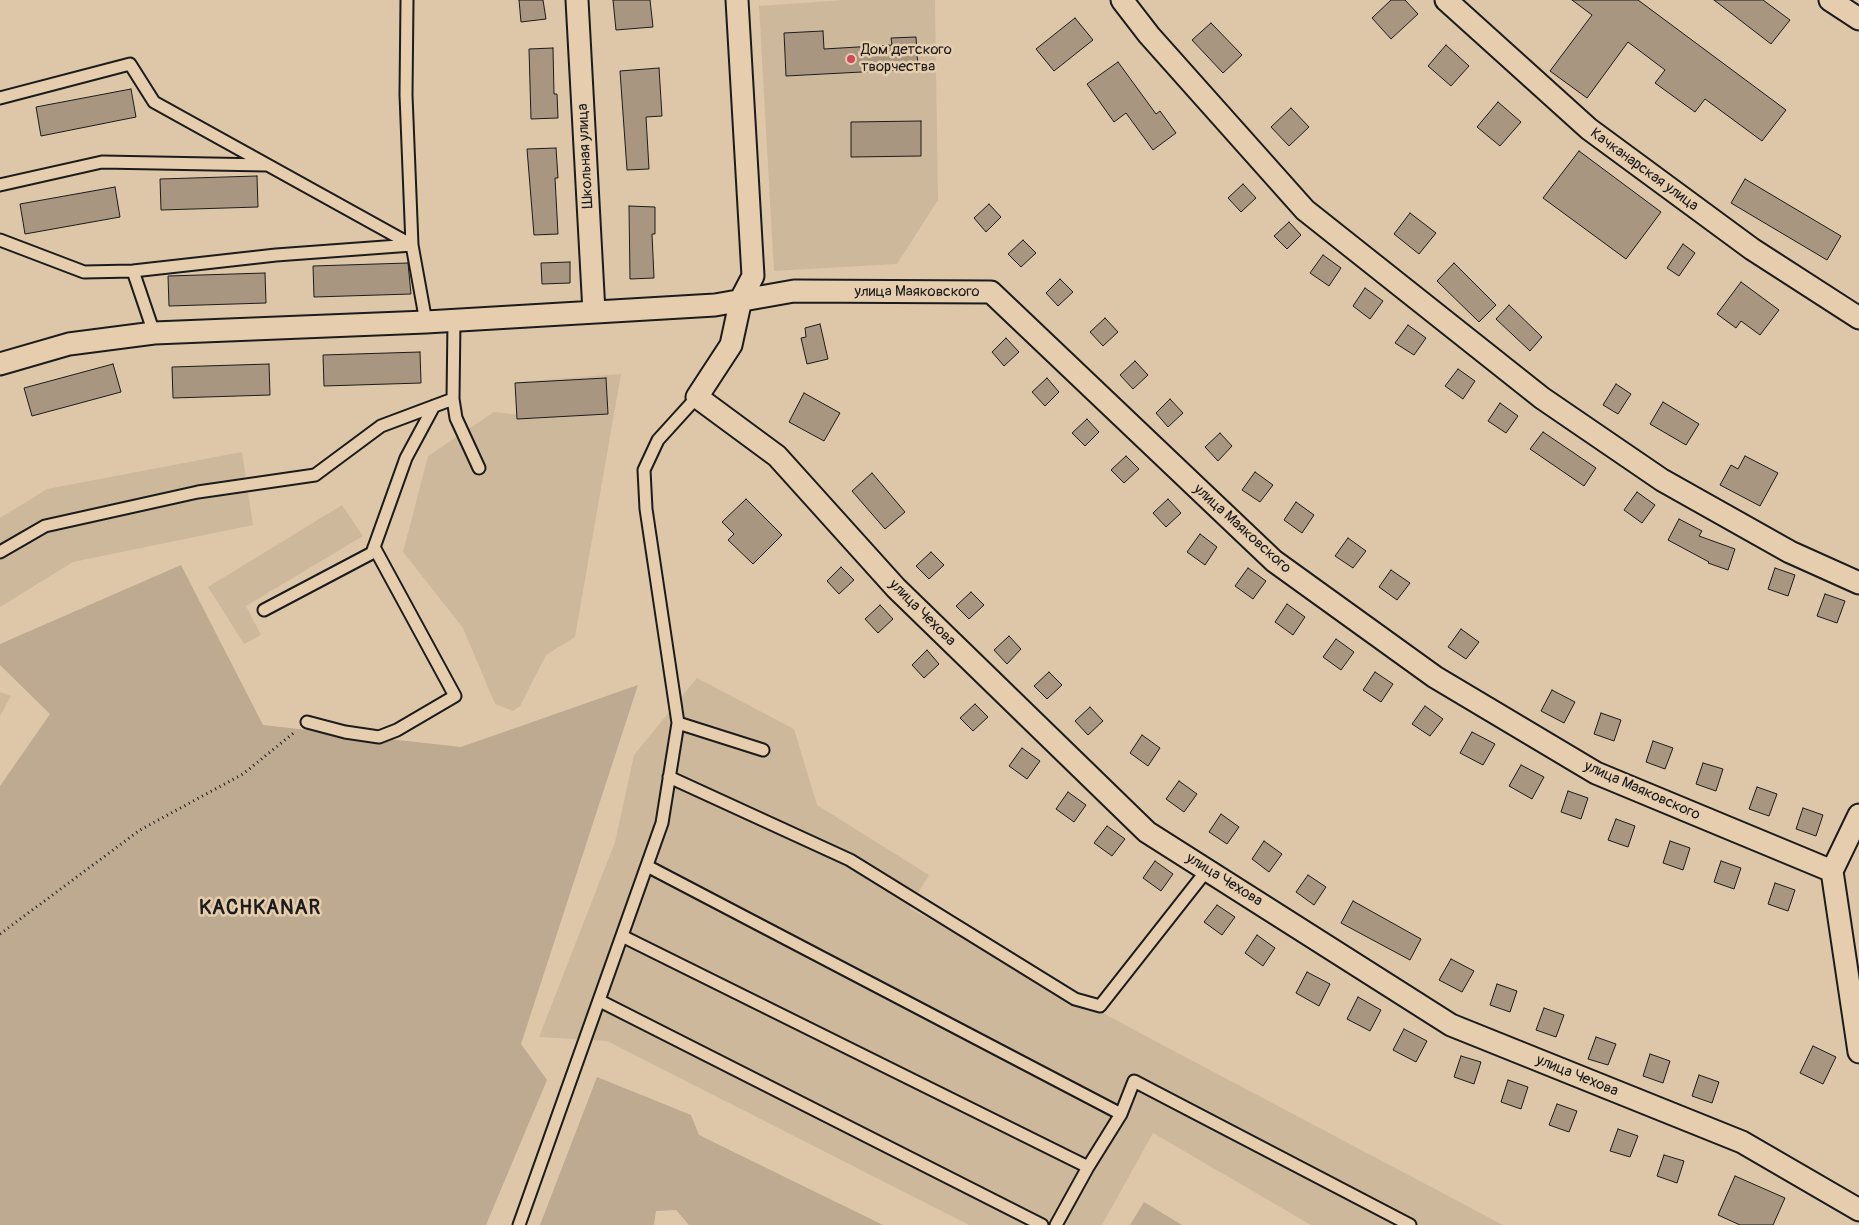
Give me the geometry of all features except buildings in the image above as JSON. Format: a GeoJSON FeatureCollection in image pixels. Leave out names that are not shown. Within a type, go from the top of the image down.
{"type":"FeatureCollection","features":[{"type":"Feature","properties":{"kind":"street","name":"Школьная улица"},"geometry":{"type":"LineString","coordinates":[[577,0],[594,312]]}},
{"type":"Feature","properties":{"kind":"street"},"geometry":{"type":"LineString","coordinates":[[697,397],[731,345],[741,299],[753,276],[737,0]]}},
{"type":"Feature","properties":{"kind":"street"},"geometry":{"type":"LineString","coordinates":[[1122,0],[1149,35],[1305,210],[1542,398],[1662,480],[1790,552],[1859,583]]}},
{"type":"Feature","properties":{"kind":"street","name":"Качканарская улица"},"geometry":{"type":"LineString","coordinates":[[1446,0],[1589,129],[1752,249],[1859,318]]}},
{"type":"Feature","properties":{"kind":"street"},"geometry":{"type":"LineString","coordinates":[[1830,0],[1859,19]]}},
{"type":"Feature","properties":{"kind":"street","name":"улица Маяковского"},"geometry":{"type":"LineString","coordinates":[[0,364],[69,344],[154,333],[426,322],[715,305],[794,291],[991,292],[1274,561],[1435,677],[1596,773],[1832,871]]}},
{"type":"Feature","properties":{"kind":"street","name":"улица Чехова"},"geometry":{"type":"LineString","coordinates":[[697,397],[777,456],[896,588],[1148,832],[1451,1025],[1742,1142],[1859,1210]]}},
{"type":"Feature","properties":{"kind":"street"},"geometry":{"type":"LineString","coordinates":[[1859,815],[1832,871],[1859,1052]]}},
{"type":"Feature","properties":{"kind":"lane"},"geometry":{"type":"LineString","coordinates":[[407,0],[406,95],[412,245],[426,322]]}},
{"type":"Feature","properties":{"kind":"lane"},"geometry":{"type":"LineString","coordinates":[[0,98],[130,64],[154,102],[412,245]]}},
{"type":"Feature","properties":{"kind":"lane"},"geometry":{"type":"LineString","coordinates":[[0,185],[102,162],[269,165]]}},
{"type":"Feature","properties":{"kind":"lane"},"geometry":{"type":"LineString","coordinates":[[0,240],[84,272],[133,271],[276,255],[412,245]]}},
{"type":"Feature","properties":{"kind":"lane"},"geometry":{"type":"LineString","coordinates":[[133,271],[154,333]]}},
{"type":"Feature","properties":{"kind":"lane"},"geometry":{"type":"LineString","coordinates":[[454,320],[452,399],[456,418],[479,468]]}},
{"type":"Feature","properties":{"kind":"lane"},"geometry":{"type":"LineString","coordinates":[[519,1225],[662,823],[678,723],[646,509],[644,470],[658,440],[697,397]]}},
{"type":"Feature","properties":{"kind":"lane"},"geometry":{"type":"LineString","coordinates":[[0,552],[45,526],[198,492],[315,475],[381,426],[452,399]]}},
{"type":"Feature","properties":{"kind":"lane"},"geometry":{"type":"LineString","coordinates":[[264,610],[372,553],[406,458],[434,406]]}},
{"type":"Feature","properties":{"kind":"lane"},"geometry":{"type":"LineString","coordinates":[[306,722],[344,732],[379,737],[397,730],[455,696],[374,548]]}},
{"type":"Feature","properties":{"kind":"lane"},"geometry":{"type":"LineString","coordinates":[[678,723],[763,750]]}},
{"type":"Feature","properties":{"kind":"lane"},"geometry":{"type":"LineString","coordinates":[[669,777],[850,860],[1075,999],[1100,1006],[1207,870]]}},
{"type":"Feature","properties":{"kind":"lane"},"geometry":{"type":"LineString","coordinates":[[647,866],[1121,1114]]}},
{"type":"Feature","properties":{"kind":"lane"},"geometry":{"type":"LineString","coordinates":[[622,936],[1088,1167]]}},
{"type":"Feature","properties":{"kind":"lane"},"geometry":{"type":"LineString","coordinates":[[600,1001],[1042,1225]]}},
{"type":"Feature","properties":{"kind":"lane"},"geometry":{"type":"LineString","coordinates":[[1056,1225],[1088,1167],[1121,1114],[1134,1081],[1410,1225]]}},
{"type":"Feature","properties":{"kind":"path"},"geometry":{"type":"LineString","coordinates":[[0,934],[140,830],[243,774],[306,722]]}},
{"type":"Feature","properties":{"kind":"shaded area"},"geometry":{"type":"Polygon","coordinates":[[[844,0],[935,0],[938,200],[897,264],[774,271],[759,6],[844,0]]]}},
{"type":"Feature","properties":{"kind":"shaded area"},"geometry":{"type":"Polygon","coordinates":[[[621,374],[575,637],[546,655],[520,706],[513,711],[495,704],[463,628],[403,552],[428,456],[494,412],[519,415],[518,382],[621,374]]]}},
{"type":"Feature","properties":{"kind":"shaded area"},"geometry":{"type":"Polygon","coordinates":[[[242,452],[253,525],[73,562],[0,607],[0,518],[47,489],[242,452]]]}},
{"type":"Feature","properties":{"kind":"shaded area"},"geometry":{"type":"Polygon","coordinates":[[[342,505],[363,536],[246,606],[261,635],[244,644],[208,587],[342,505]]]}},
{"type":"Feature","properties":{"kind":"shaded area"},"geometry":{"type":"Polygon","coordinates":[[[181,565],[263,725],[461,747],[638,685],[521,1044],[547,1080],[486,1225],[0,1225],[0,786],[50,714],[0,665],[0,644],[181,565]]]}},
{"type":"Feature","properties":{"kind":"shaded area"},"geometry":{"type":"Polygon","coordinates":[[[697,678],[794,729],[817,805],[929,875],[909,908],[1140,1033],[1503,1225],[1311,1225],[1153,1133],[1102,1225],[969,1225],[607,1041],[539,1037],[615,842],[634,755],[697,678]]]}},
{"type":"Feature","properties":{"kind":"shaded area"},"geometry":{"type":"Polygon","coordinates":[[[0,692],[11,696],[0,716],[0,692]]]}},
{"type":"Feature","properties":{"kind":"shaded area"},"geometry":{"type":"Polygon","coordinates":[[[597,1077],[691,1115],[699,1135],[883,1225],[689,1225],[676,1210],[656,1211],[654,1225],[540,1225],[597,1077]]]}},
{"type":"Feature","properties":{"kind":"shaded area"},"geometry":{"type":"Polygon","coordinates":[[[1144,1202],[1182,1225],[1130,1225],[1144,1202]]]}},
{"type":"Feature","properties":{"kind":"place","name":"Дом детского творчества"},"geometry":{"type":"Point","coordinates":[851,59]}},
{"type":"Feature","properties":{"kind":"district","name":"KACHKANAR"},"geometry":{"type":"Point","coordinates":[260,909]}}]}
